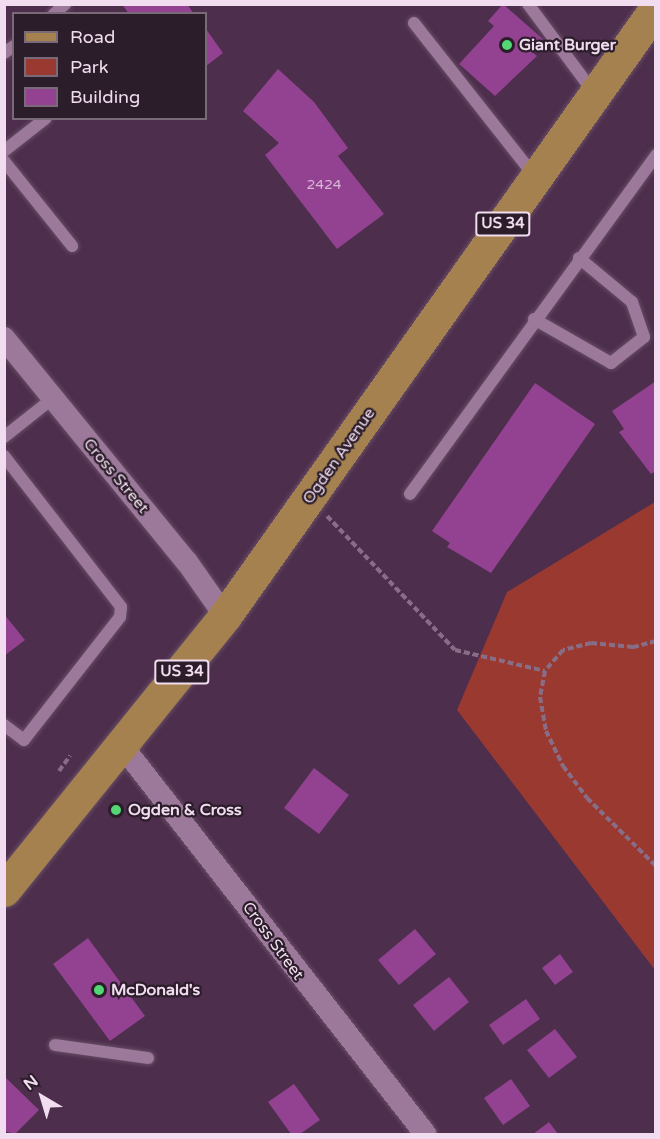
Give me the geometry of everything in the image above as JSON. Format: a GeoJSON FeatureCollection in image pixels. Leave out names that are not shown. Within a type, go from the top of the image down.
{"type":"FeatureCollection","features":[{"type":"Feature","properties":{"kind":"main road","name":"Ogden Avenue"},"geometry":{"type":"LineString","coordinates":[[4,890],[123,747],[225,616],[656,8]]}},
{"type":"Feature","properties":{"kind":"street","name":"Cross Street"},"geometry":{"type":"LineString","coordinates":[[4,338],[187,562],[225,616]]}},
{"type":"Feature","properties":{"kind":"street","name":"Cross Street"},"geometry":{"type":"LineString","coordinates":[[123,747],[425,1134]]}},
{"type":"Feature","properties":{"kind":"lane"},"geometry":{"type":"LineString","coordinates":[[528,4],[595,94]]}},
{"type":"Feature","properties":{"kind":"lane"},"geometry":{"type":"LineString","coordinates":[[414,22],[536,178]]}},
{"type":"Feature","properties":{"kind":"lane"},"geometry":{"type":"LineString","coordinates":[[4,151],[43,120]]}},
{"type":"Feature","properties":{"kind":"lane"},"geometry":{"type":"LineString","coordinates":[[410,494],[534,319],[656,155]]}},
{"type":"Feature","properties":{"kind":"lane"},"geometry":{"type":"LineString","coordinates":[[4,161],[72,246]]}},
{"type":"Feature","properties":{"kind":"lane"},"geometry":{"type":"LineString","coordinates":[[534,319],[611,363],[644,337],[632,302],[579,258]]}},
{"type":"Feature","properties":{"kind":"lane"},"geometry":{"type":"LineString","coordinates":[[4,436],[52,399]]}},
{"type":"Feature","properties":{"kind":"lane"},"geometry":{"type":"LineString","coordinates":[[4,456],[121,607],[120,617],[24,740],[4,725]]}},
{"type":"Feature","properties":{"kind":"lane"},"geometry":{"type":"LineString","coordinates":[[56,1045],[148,1058]]}},
{"type":"Feature","properties":{"kind":"path"},"geometry":{"type":"LineString","coordinates":[[310,498],[455,650],[545,671]]}},
{"type":"Feature","properties":{"kind":"path"},"geometry":{"type":"LineString","coordinates":[[656,641],[633,647],[576,645],[552,658],[545,671],[540,697],[546,731],[563,766],[587,798],[656,866]]}},
{"type":"Feature","properties":{"kind":"path"},"geometry":{"type":"LineString","coordinates":[[59,771],[70,756]]}},
{"type":"Feature","properties":{"kind":"green space"},"geometry":{"type":"Polygon","coordinates":[[[655,502],[655,970],[457,710],[507,592],[655,502]]]}},
{"type":"Feature","properties":{"kind":"building"},"geometry":{"type":"Polygon","coordinates":[[[122,4],[187,4],[193,12],[128,12],[122,4]]]}},
{"type":"Feature","properties":{"kind":"building","name":"Giant Burger"},"geometry":{"type":"Polygon","coordinates":[[[503,4],[543,39],[532,52],[537,56],[495,96],[459,64],[494,26],[488,21],[503,4]]]}},
{"type":"Feature","properties":{"kind":"building"},"geometry":{"type":"Polygon","coordinates":[[[207,30],[223,53],[207,65],[207,30]]]}},
{"type":"Feature","properties":{"kind":"building"},"geometry":{"type":"Polygon","coordinates":[[[278,69],[314,102],[348,148],[338,156],[384,214],[337,249],[265,155],[279,143],[243,111],[278,69]]]}},
{"type":"Feature","properties":{"kind":"building"},"geometry":{"type":"Polygon","coordinates":[[[656,381],[656,471],[651,474],[619,432],[624,429],[612,411],[656,381]]]}},
{"type":"Feature","properties":{"kind":"building"},"geometry":{"type":"Polygon","coordinates":[[[535,383],[595,424],[491,573],[447,547],[450,543],[432,531],[535,383]]]}},
{"type":"Feature","properties":{"kind":"building"},"geometry":{"type":"Polygon","coordinates":[[[4,614],[25,640],[4,656],[4,614]]]}},
{"type":"Feature","properties":{"kind":"building"},"geometry":{"type":"Polygon","coordinates":[[[314,768],[349,795],[319,834],[284,808],[314,768]]]}},
{"type":"Feature","properties":{"kind":"building"},"geometry":{"type":"Polygon","coordinates":[[[415,929],[436,954],[399,985],[378,960],[415,929]]]}},
{"type":"Feature","properties":{"kind":"building","name":"McDonald's"},"geometry":{"type":"Polygon","coordinates":[[[88,938],[145,1016],[110,1041],[53,964],[88,938]]]}},
{"type":"Feature","properties":{"kind":"building"},"geometry":{"type":"Polygon","coordinates":[[[560,954],[573,972],[555,985],[542,968],[560,954]]]}},
{"type":"Feature","properties":{"kind":"building"},"geometry":{"type":"Polygon","coordinates":[[[449,977],[469,1002],[434,1031],[413,1005],[449,977]]]}},
{"type":"Feature","properties":{"kind":"building"},"geometry":{"type":"Polygon","coordinates":[[[526,999],[540,1019],[503,1045],[489,1025],[526,999]]]}},
{"type":"Feature","properties":{"kind":"building"},"geometry":{"type":"Polygon","coordinates":[[[555,1029],[577,1057],[549,1078],[527,1050],[555,1029]]]}},
{"type":"Feature","properties":{"kind":"building"},"geometry":{"type":"Polygon","coordinates":[[[4,1076],[39,1110],[15,1134],[4,1131],[4,1076]]]}},
{"type":"Feature","properties":{"kind":"building"},"geometry":{"type":"Polygon","coordinates":[[[511,1079],[530,1106],[503,1125],[484,1098],[511,1079]]]}},
{"type":"Feature","properties":{"kind":"building"},"geometry":{"type":"Polygon","coordinates":[[[294,1084],[320,1120],[300,1134],[291,1134],[268,1102],[294,1084]]]}},
{"type":"Feature","properties":{"kind":"building"},"geometry":{"type":"Polygon","coordinates":[[[549,1122],[558,1134],[533,1134],[549,1122]]]}},
{"type":"Feature","properties":{"kind":"place","name":"Giant Burger"},"geometry":{"type":"Point","coordinates":[507,45]}},
{"type":"Feature","properties":{"kind":"place","name":"Ogden & Cross"},"geometry":{"type":"Point","coordinates":[116,810]}},
{"type":"Feature","properties":{"kind":"place","name":"McDonald's"},"geometry":{"type":"Point","coordinates":[99,990]}}]}
